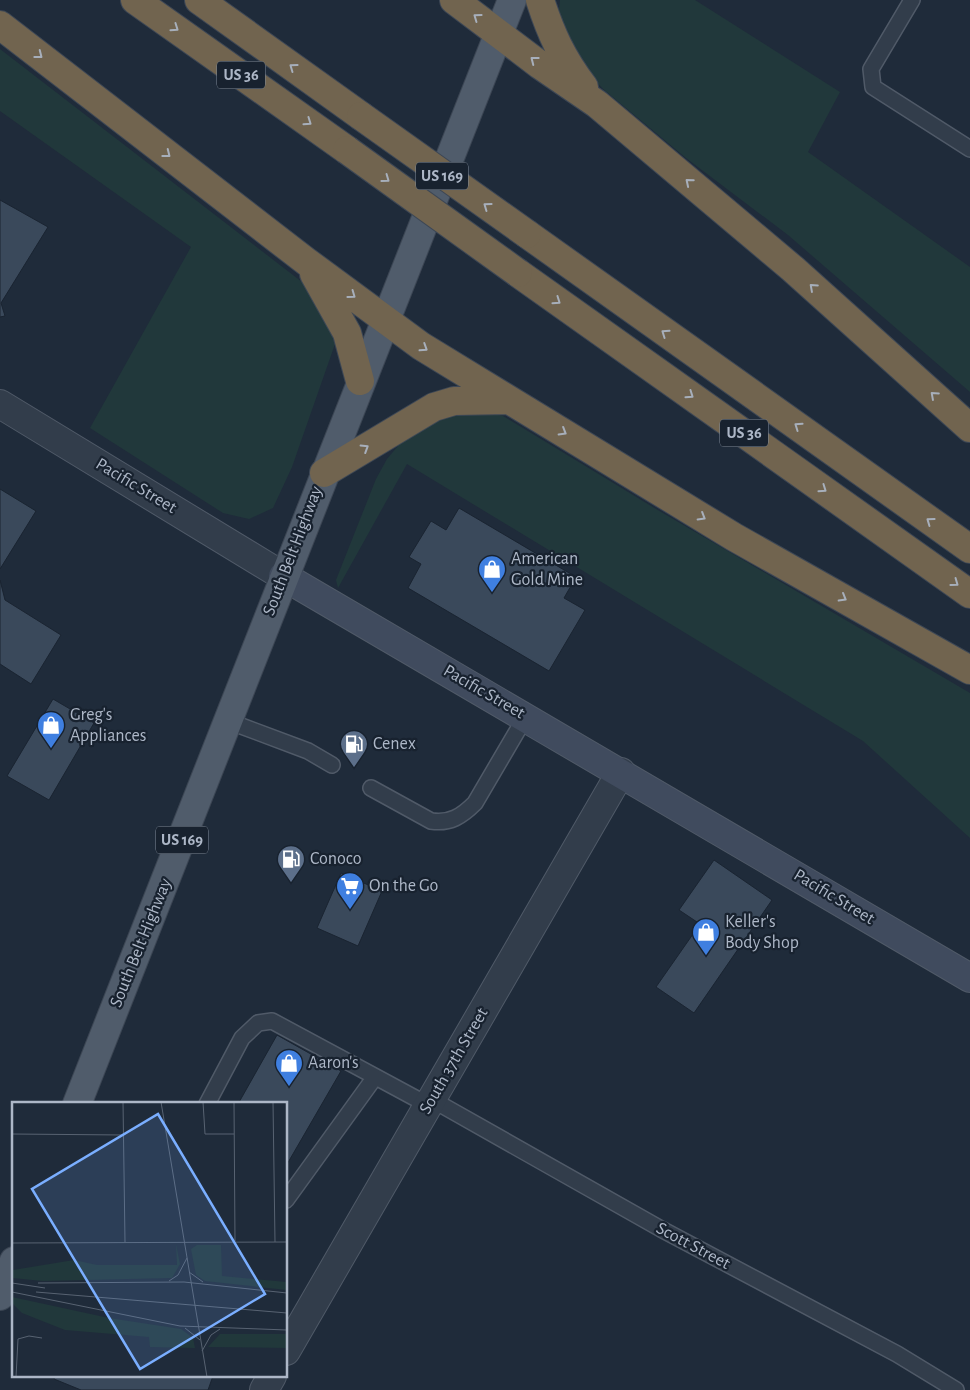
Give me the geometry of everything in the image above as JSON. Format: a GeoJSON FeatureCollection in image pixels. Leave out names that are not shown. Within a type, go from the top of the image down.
{"type":"FeatureCollection","features":[{"type":"Feature","properties":{"kind":"highway","name":"US 36"},"geometry":{"type":"LineString","coordinates":[[135,0],[970,594]]}},
{"type":"Feature","properties":{"kind":"highway","name":"US 36"},"geometry":{"type":"LineString","coordinates":[[199,0],[970,549]]}},
{"type":"Feature","properties":{"kind":"highway"},"geometry":{"type":"LineString","coordinates":[[454,0],[540,65],[597,104],[793,269],[970,428]]}},
{"type":"Feature","properties":{"kind":"highway"},"geometry":{"type":"LineString","coordinates":[[540,0],[550,30],[565,62],[597,104]]}},
{"type":"Feature","properties":{"kind":"highway"},"geometry":{"type":"LineString","coordinates":[[0,25],[307,262],[421,346],[734,536],[970,670]]}},
{"type":"Feature","properties":{"kind":"highway"},"geometry":{"type":"LineString","coordinates":[[307,262],[347,333],[360,381]]}},
{"type":"Feature","properties":{"kind":"highway"},"geometry":{"type":"LineString","coordinates":[[324,473],[434,407],[454,401],[509,400]]}},
{"type":"Feature","properties":{"kind":"main road","name":"South Belt Highway"},"geometry":{"type":"LineString","coordinates":[[78,1102],[283,576],[512,0]]}},
{"type":"Feature","properties":{"kind":"main road"},"geometry":{"type":"LineString","coordinates":[[0,1296],[12,1266]]}},
{"type":"Feature","properties":{"kind":"street","name":"Pacific Street"},"geometry":{"type":"LineString","coordinates":[[0,404],[283,576],[622,772],[970,978]]}},
{"type":"Feature","properties":{"kind":"street","name":"South 37th Street"},"geometry":{"type":"LineString","coordinates":[[288,1348],[622,772]]}},
{"type":"Feature","properties":{"kind":"lane"},"geometry":{"type":"LineString","coordinates":[[912,0],[871,69],[873,87],[970,149]]}},
{"type":"Feature","properties":{"kind":"lane"},"geometry":{"type":"LineString","coordinates":[[370,788],[431,821],[440,823],[453,820],[475,803],[526,716]]}},
{"type":"Feature","properties":{"kind":"lane"},"geometry":{"type":"LineString","coordinates":[[228,721],[308,751],[332,765]]}},
{"type":"Feature","properties":{"kind":"lane","name":"Scott Street"},"geometry":{"type":"LineString","coordinates":[[208,1102],[242,1038],[258,1023],[272,1021],[375,1077],[429,1102],[661,1229],[897,1354],[956,1390]]}},
{"type":"Feature","properties":{"kind":"lane"},"geometry":{"type":"LineString","coordinates":[[288,1197],[375,1077]]}},
{"type":"Feature","properties":{"kind":"green space"},"geometry":{"type":"Polygon","coordinates":[[[560,0],[695,0],[840,92],[808,152],[970,267],[970,392],[788,235],[686,158],[603,89],[572,56],[558,21],[560,0]]]}},
{"type":"Feature","properties":{"kind":"green space"},"geometry":{"type":"Polygon","coordinates":[[[0,49],[302,282],[322,307],[335,344],[292,467],[273,508],[249,519],[223,513],[90,428],[191,247],[0,111],[0,49]]]}},
{"type":"Feature","properties":{"kind":"green space"},"geometry":{"type":"Polygon","coordinates":[[[480,411],[503,416],[656,509],[970,693],[970,838],[863,741],[407,464],[338,588],[336,580],[376,479],[387,459],[403,440],[451,412],[480,411]]]}},
{"type":"Feature","properties":{"kind":"building"},"geometry":{"type":"Polygon","coordinates":[[[0,200],[48,227],[1,303],[5,316],[0,317],[0,200]]]}},
{"type":"Feature","properties":{"kind":"building"},"geometry":{"type":"Polygon","coordinates":[[[0,489],[36,511],[0,569],[0,489]]]}},
{"type":"Feature","properties":{"kind":"building","name":"American Gold Mine"},"geometry":{"type":"Polygon","coordinates":[[[459,508],[576,577],[564,598],[585,610],[549,671],[408,588],[421,564],[409,557],[431,521],[446,530],[459,508]]]}},
{"type":"Feature","properties":{"kind":"building"},"geometry":{"type":"Polygon","coordinates":[[[0,580],[5,600],[61,635],[31,684],[0,664],[0,580]]]}},
{"type":"Feature","properties":{"kind":"building","name":"Greg's Appliances"},"geometry":{"type":"Polygon","coordinates":[[[53,699],[94,723],[49,800],[7,776],[53,699]]]}},
{"type":"Feature","properties":{"kind":"building","name":"Keller's Body Shop"},"geometry":{"type":"Polygon","coordinates":[[[714,860],[772,900],[694,1013],[656,987],[700,924],[679,910],[714,860]]]}},
{"type":"Feature","properties":{"kind":"building","name":"On the Go"},"geometry":{"type":"Polygon","coordinates":[[[341,873],[382,891],[358,946],[317,928],[341,873]]]}},
{"type":"Feature","properties":{"kind":"building","name":"Aaron's"},"geometry":{"type":"Polygon","coordinates":[[[277,1035],[341,1071],[288,1163],[288,1102],[239,1102],[277,1035]]]}},
{"type":"Feature","properties":{"kind":"building"},"geometry":{"type":"Polygon","coordinates":[[[212,1378],[208,1390],[81,1390],[54,1379],[212,1378]]]}},
{"type":"Feature","properties":{"kind":"place","name":"American Gold Mine"},"geometry":{"type":"Point","coordinates":[492,593]}},
{"type":"Feature","properties":{"kind":"place","name":"Greg's Appliances"},"geometry":{"type":"Point","coordinates":[51,749]}},
{"type":"Feature","properties":{"kind":"place","name":"Cenex"},"geometry":{"type":"Point","coordinates":[354,768]}},
{"type":"Feature","properties":{"kind":"place","name":"Conoco"},"geometry":{"type":"Point","coordinates":[291,883]}},
{"type":"Feature","properties":{"kind":"place","name":"On the Go"},"geometry":{"type":"Point","coordinates":[350,910]}},
{"type":"Feature","properties":{"kind":"place","name":"Keller's Body Shop"},"geometry":{"type":"Point","coordinates":[706,956]}},
{"type":"Feature","properties":{"kind":"place","name":"Aaron's"},"geometry":{"type":"Point","coordinates":[289,1087]}}]}
